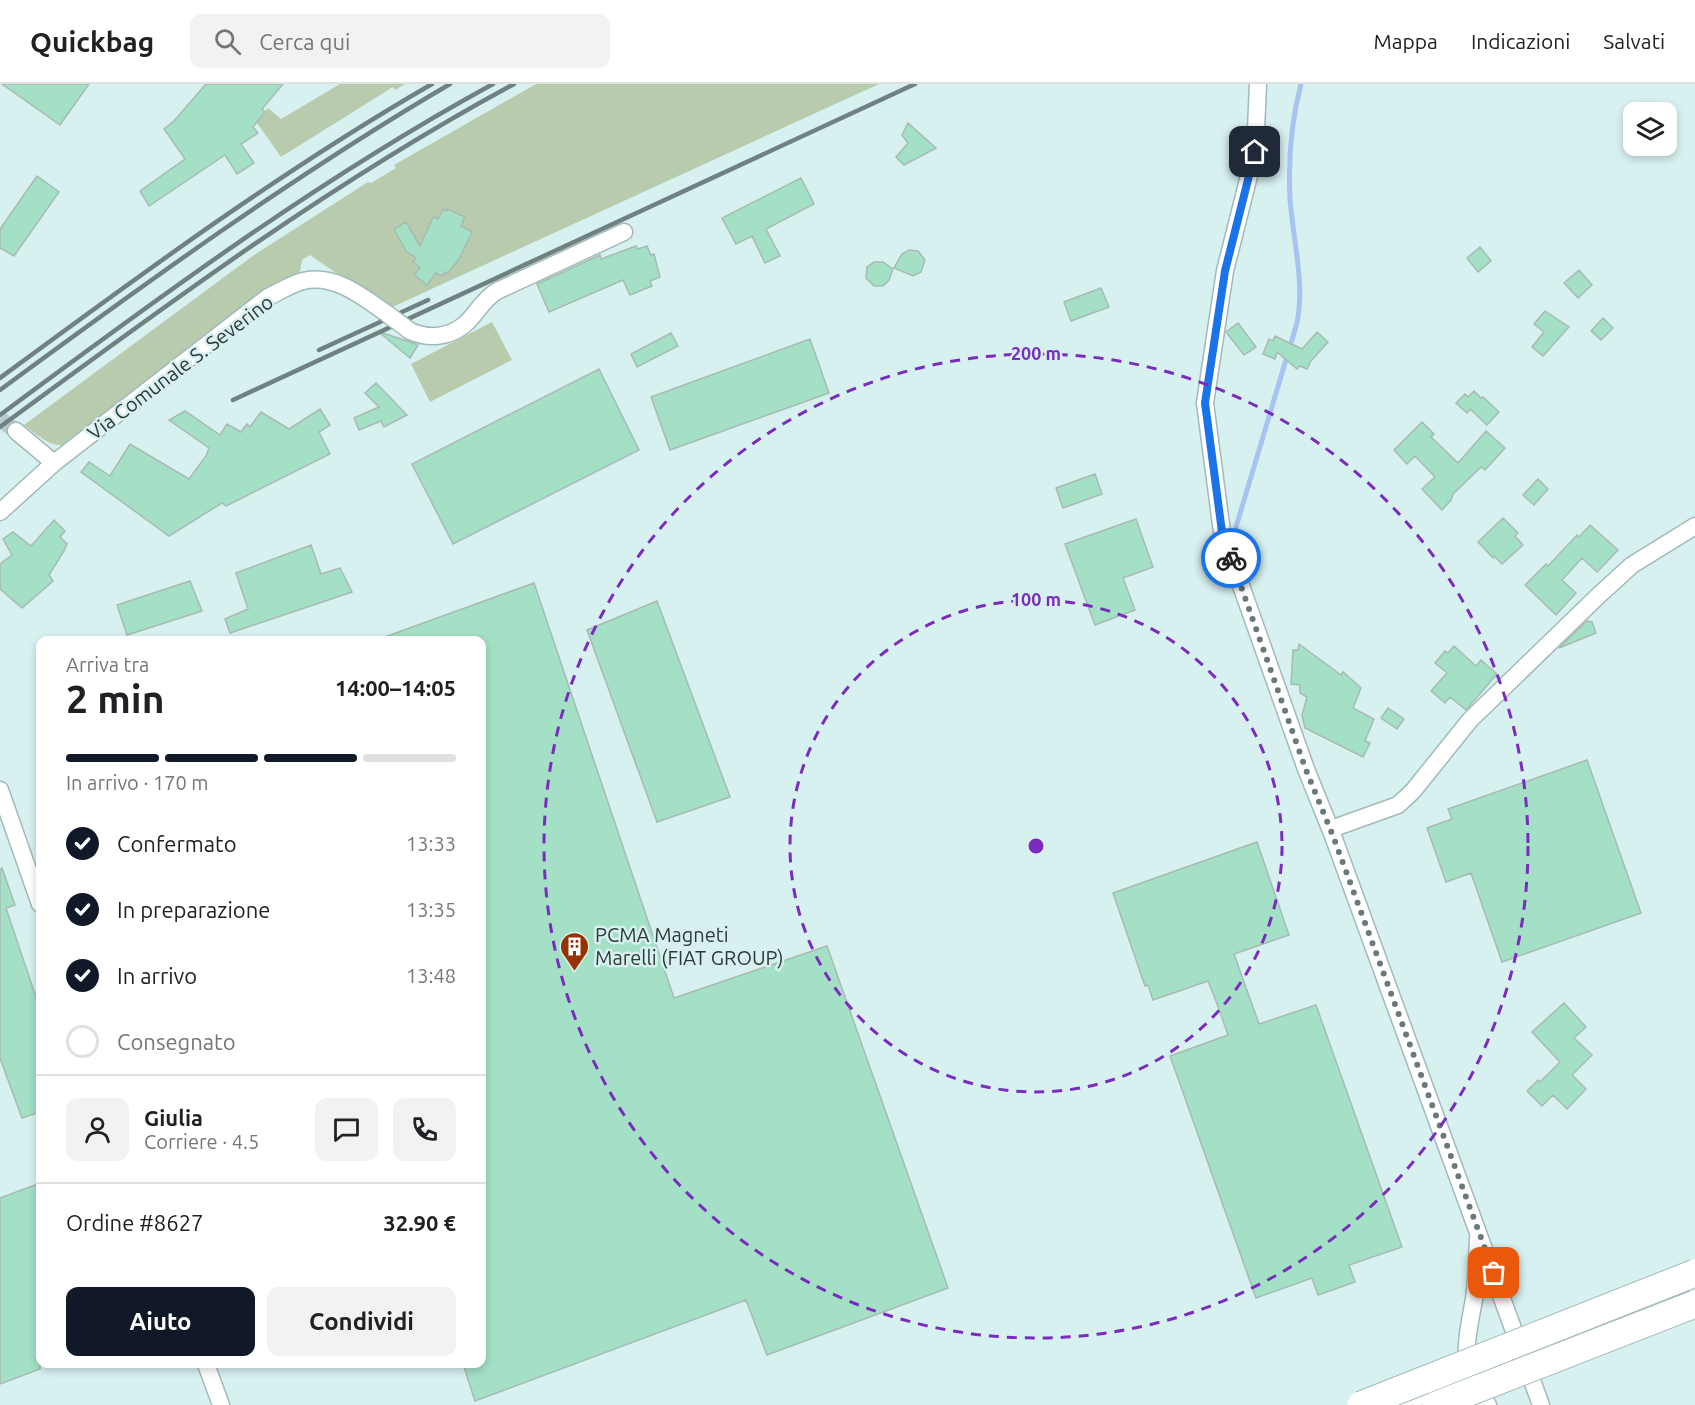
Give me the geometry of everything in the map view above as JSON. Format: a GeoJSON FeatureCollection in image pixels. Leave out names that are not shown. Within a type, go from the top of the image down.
{"type":"FeatureCollection","features":[{"type":"Feature","properties":{"kind":"highway"},"geometry":{"type":"LineString","coordinates":[[1361,1405],[1695,1273]]}},
{"type":"Feature","properties":{"kind":"highway"},"geometry":{"type":"LineString","coordinates":[[1436,1405],[1695,1305]]}},
{"type":"Feature","properties":{"kind":"street"},"geometry":{"type":"LineString","coordinates":[[1258,84],[1255,152],[1225,271],[1205,403],[1222,532],[1306,770],[1331,829],[1541,1405]]}},
{"type":"Feature","properties":{"kind":"street","name":"Via Comunale S. Severino"},"geometry":{"type":"LineString","coordinates":[[0,512],[54,463],[268,297],[304,280],[323,280],[352,289],[410,330],[421,336],[434,336],[449,333],[465,324],[486,298],[497,291],[624,232]]}},
{"type":"Feature","properties":{"kind":"street"},"geometry":{"type":"LineString","coordinates":[[16,431],[54,463]]}},
{"type":"Feature","properties":{"kind":"street"},"geometry":{"type":"LineString","coordinates":[[1331,829],[1398,805],[1413,791],[1470,720],[1598,596],[1632,565],[1695,526]]}},
{"type":"Feature","properties":{"kind":"street"},"geometry":{"type":"LineString","coordinates":[[0,790],[36,893]]}},
{"type":"Feature","properties":{"kind":"street"},"geometry":{"type":"LineString","coordinates":[[1478,1231],[1474,1296],[1465,1342],[1470,1378],[1488,1405]]}},
{"type":"Feature","properties":{"kind":"street"},"geometry":{"type":"LineString","coordinates":[[1398,1405],[1695,1290]]}},
{"type":"Feature","properties":{"kind":"street"},"geometry":{"type":"LineString","coordinates":[[207,1368],[221,1405]]}},
{"type":"Feature","properties":{"kind":"green space"},"geometry":{"type":"Polygon","coordinates":[[[340,84],[405,84],[395,90],[393,87],[281,157],[257,123],[268,108],[281,119],[340,84]]]}},
{"type":"Feature","properties":{"kind":"green space"},"geometry":{"type":"Polygon","coordinates":[[[536,84],[879,84],[388,309],[310,255],[302,260],[300,271],[70,444],[51,443],[24,425],[254,255],[368,182],[371,183],[396,168],[394,165],[536,84]]]}},
{"type":"Feature","properties":{"kind":"green space"},"geometry":{"type":"Polygon","coordinates":[[[492,322],[512,360],[430,402],[411,364],[492,322]]]}},
{"type":"Feature","properties":{"kind":"building"},"geometry":{"type":"Polygon","coordinates":[[[2,84],[89,84],[60,125],[2,84]]]}},
{"type":"Feature","properties":{"kind":"building"},"geometry":{"type":"Polygon","coordinates":[[[206,84],[283,84],[262,109],[265,112],[253,127],[258,133],[241,144],[254,163],[237,174],[225,155],[149,206],[140,191],[185,159],[164,129],[174,121],[206,84]]]}},
{"type":"Feature","properties":{"kind":"building"},"geometry":{"type":"Polygon","coordinates":[[[908,123],[936,148],[904,165],[896,157],[908,143],[902,135],[908,123]]]}},
{"type":"Feature","properties":{"kind":"building"},"geometry":{"type":"Polygon","coordinates":[[[37,176],[59,192],[14,256],[0,248],[0,229],[37,176]]]}},
{"type":"Feature","properties":{"kind":"building"},"geometry":{"type":"Polygon","coordinates":[[[801,178],[814,204],[766,229],[780,256],[765,263],[752,236],[736,244],[722,218],[801,178]]]}},
{"type":"Feature","properties":{"kind":"building"},"geometry":{"type":"Polygon","coordinates":[[[443,209],[465,217],[461,226],[472,232],[459,259],[447,274],[445,272],[442,276],[436,273],[427,285],[414,275],[420,268],[413,262],[416,258],[406,251],[394,229],[406,222],[420,246],[433,217],[438,219],[443,209]]]}},
{"type":"Feature","properties":{"kind":"building"},"geometry":{"type":"Polygon","coordinates":[[[636,246],[638,249],[647,246],[651,255],[654,254],[660,277],[650,281],[652,286],[630,295],[623,280],[549,312],[537,284],[600,255],[601,259],[636,246]]]}},
{"type":"Feature","properties":{"kind":"building"},"geometry":{"type":"Polygon","coordinates":[[[1480,247],[1491,261],[1478,272],[1467,258],[1480,247]]]}},
{"type":"Feature","properties":{"kind":"building"},"geometry":{"type":"Polygon","coordinates":[[[909,250],[918,251],[925,260],[921,272],[913,276],[894,268],[902,254],[909,250]]]}},
{"type":"Feature","properties":{"kind":"building"},"geometry":{"type":"Polygon","coordinates":[[[874,262],[883,262],[893,269],[889,280],[883,286],[874,286],[866,278],[867,267],[874,262]]]}},
{"type":"Feature","properties":{"kind":"building"},"geometry":{"type":"Polygon","coordinates":[[[1579,270],[1592,285],[1578,298],[1564,283],[1579,270]]]}},
{"type":"Feature","properties":{"kind":"building"},"geometry":{"type":"Polygon","coordinates":[[[1101,288],[1109,307],[1071,321],[1064,302],[1101,288]]]}},
{"type":"Feature","properties":{"kind":"building"},"geometry":{"type":"Polygon","coordinates":[[[1545,311],[1569,327],[1543,356],[1532,347],[1544,332],[1534,324],[1545,311]]]}},
{"type":"Feature","properties":{"kind":"building"},"geometry":{"type":"Polygon","coordinates":[[[1603,318],[1613,328],[1601,340],[1591,331],[1603,318]]]}},
{"type":"Feature","properties":{"kind":"building"},"geometry":{"type":"Polygon","coordinates":[[[1238,323],[1256,347],[1244,355],[1226,332],[1238,323]]]}},
{"type":"Feature","properties":{"kind":"building"},"geometry":{"type":"Polygon","coordinates":[[[380,332],[418,345],[410,358],[380,332]]]}},
{"type":"Feature","properties":{"kind":"building"},"geometry":{"type":"Polygon","coordinates":[[[1317,332],[1328,342],[1307,369],[1300,366],[1297,369],[1277,352],[1275,359],[1263,354],[1269,339],[1273,341],[1275,336],[1302,349],[1317,332]]]}},
{"type":"Feature","properties":{"kind":"building"},"geometry":{"type":"Polygon","coordinates":[[[671,333],[678,346],[637,367],[631,354],[671,333]]]}},
{"type":"Feature","properties":{"kind":"building"},"geometry":{"type":"Polygon","coordinates":[[[810,339],[829,393],[670,450],[651,397],[810,339]]]}},
{"type":"Feature","properties":{"kind":"building"},"geometry":{"type":"Polygon","coordinates":[[[599,369],[639,450],[453,544],[412,464],[599,369]]]}},
{"type":"Feature","properties":{"kind":"building"},"geometry":{"type":"Polygon","coordinates":[[[376,383],[407,415],[384,427],[381,421],[359,430],[354,418],[379,407],[365,393],[376,383]]]}},
{"type":"Feature","properties":{"kind":"building"},"geometry":{"type":"Polygon","coordinates":[[[1474,391],[1499,412],[1487,425],[1470,409],[1467,413],[1456,403],[1465,394],[1468,397],[1474,391]]]}},
{"type":"Feature","properties":{"kind":"building"},"geometry":{"type":"Polygon","coordinates":[[[320,409],[330,425],[319,432],[330,454],[226,506],[222,503],[169,536],[81,472],[89,462],[110,476],[130,444],[189,479],[206,456],[209,448],[169,420],[185,411],[220,435],[227,424],[241,432],[247,424],[250,427],[261,412],[289,429],[320,409]]]}},
{"type":"Feature","properties":{"kind":"building"},"geometry":{"type":"Polygon","coordinates":[[[1422,422],[1434,434],[1431,437],[1458,463],[1486,431],[1505,448],[1485,470],[1481,467],[1453,494],[1442,510],[1422,489],[1435,477],[1415,456],[1407,464],[1394,450],[1422,422]]]}},
{"type":"Feature","properties":{"kind":"building"},"geometry":{"type":"Polygon","coordinates":[[[1095,474],[1102,494],[1063,508],[1056,488],[1095,474]]]}},
{"type":"Feature","properties":{"kind":"building"},"geometry":{"type":"Polygon","coordinates":[[[1538,479],[1548,489],[1534,505],[1523,495],[1538,479]]]}},
{"type":"Feature","properties":{"kind":"building"},"geometry":{"type":"Polygon","coordinates":[[[1503,518],[1518,533],[1515,536],[1523,545],[1502,564],[1478,542],[1503,518]]]}},
{"type":"Feature","properties":{"kind":"building"},"geometry":{"type":"Polygon","coordinates":[[[1136,519],[1153,567],[1123,578],[1135,610],[1095,625],[1065,544],[1136,519]]]}},
{"type":"Feature","properties":{"kind":"building"},"geometry":{"type":"Polygon","coordinates":[[[54,520],[65,531],[60,537],[67,544],[49,575],[53,581],[22,608],[0,589],[0,564],[12,555],[3,539],[13,532],[31,546],[54,520]]]}},
{"type":"Feature","properties":{"kind":"building"},"geometry":{"type":"Polygon","coordinates":[[[1590,525],[1618,550],[1597,572],[1582,558],[1562,580],[1576,593],[1556,615],[1525,585],[1590,525]]]}},
{"type":"Feature","properties":{"kind":"building"},"geometry":{"type":"Polygon","coordinates":[[[311,545],[321,574],[340,568],[352,592],[230,633],[225,619],[248,609],[236,573],[311,545]]]}},
{"type":"Feature","properties":{"kind":"building"},"geometry":{"type":"Polygon","coordinates":[[[190,581],[202,611],[127,635],[117,605],[190,581]]]}},
{"type":"Feature","properties":{"kind":"building","name":"PCMA Magneti Marelli (FIAT GROUP)"},"geometry":{"type":"Polygon","coordinates":[[[534,583],[674,998],[827,946],[948,1288],[767,1355],[746,1300],[475,1401],[464,1368],[486,1368],[486,636],[387,636],[534,583]]]}},
{"type":"Feature","properties":{"kind":"building"},"geometry":{"type":"Polygon","coordinates":[[[657,601],[730,797],[657,822],[587,630],[657,601]]]}},
{"type":"Feature","properties":{"kind":"building"},"geometry":{"type":"Polygon","coordinates":[[[1587,621],[1592,622],[1596,633],[1559,648],[1587,621]]]}},
{"type":"Feature","properties":{"kind":"building"},"geometry":{"type":"Polygon","coordinates":[[[1299,644],[1341,675],[1343,672],[1361,688],[1353,708],[1374,719],[1365,741],[1370,743],[1363,757],[1305,728],[1302,715],[1307,697],[1300,693],[1300,685],[1291,684],[1293,650],[1298,650],[1299,644]]]}},
{"type":"Feature","properties":{"kind":"building"},"geometry":{"type":"Polygon","coordinates":[[[1454,646],[1476,666],[1481,660],[1497,674],[1466,710],[1450,697],[1445,703],[1431,691],[1447,673],[1435,663],[1445,651],[1448,653],[1454,646]]]}},
{"type":"Feature","properties":{"kind":"building"},"geometry":{"type":"Polygon","coordinates":[[[1388,708],[1404,719],[1397,729],[1381,718],[1388,708]]]}},
{"type":"Feature","properties":{"kind":"building"},"geometry":{"type":"Polygon","coordinates":[[[1587,760],[1641,913],[1502,962],[1471,873],[1446,882],[1427,828],[1452,819],[1448,809],[1587,760]]]}},
{"type":"Feature","properties":{"kind":"building"},"geometry":{"type":"Polygon","coordinates":[[[1257,842],[1289,935],[1234,954],[1259,1024],[1316,1005],[1402,1247],[1349,1265],[1355,1282],[1318,1295],[1312,1278],[1256,1298],[1170,1056],[1228,1035],[1216,1001],[1208,981],[1153,1000],[1148,985],[1145,986],[1113,893],[1257,842]]]}},
{"type":"Feature","properties":{"kind":"building"},"geometry":{"type":"Polygon","coordinates":[[[2,868],[15,905],[6,908],[36,997],[36,1113],[22,1118],[0,1058],[0,869],[2,868]]]}},
{"type":"Feature","properties":{"kind":"building"},"geometry":{"type":"Polygon","coordinates":[[[1564,1003],[1586,1027],[1574,1038],[1592,1055],[1572,1075],[1586,1089],[1567,1109],[1553,1095],[1542,1106],[1527,1091],[1538,1080],[1540,1082],[1560,1062],[1532,1032],[1564,1003]]]}},
{"type":"Feature","properties":{"kind":"building"},"geometry":{"type":"Polygon","coordinates":[[[36,1184],[36,1368],[40,1369],[0,1384],[0,1198],[36,1184]]]}},
{"type":"Feature","properties":{"kind":"waterway"},"geometry":{"type":"LineString","coordinates":[[1236,527],[1297,323],[1300,292],[1289,170],[1291,141],[1301,84]]}},
{"type":"Feature","properties":{"kind":"tunnel"},"geometry":{"type":"LineString","coordinates":[[0,419],[16,431]]}},
{"type":"Feature","properties":{"kind":"railway"},"geometry":{"type":"LineString","coordinates":[[0,378],[266,188],[320,152],[432,84]]}},
{"type":"Feature","properties":{"kind":"railway"},"geometry":{"type":"LineString","coordinates":[[0,390],[277,193],[450,84]]}},
{"type":"Feature","properties":{"kind":"railway"},"geometry":{"type":"LineString","coordinates":[[0,415],[180,283],[302,199],[428,121],[493,84]]}},
{"type":"Feature","properties":{"kind":"railway"},"geometry":{"type":"LineString","coordinates":[[0,427],[251,246],[315,203],[446,122],[514,84]]}},
{"type":"Feature","properties":{"kind":"railway"},"geometry":{"type":"LineString","coordinates":[[233,400],[915,84]]}},
{"type":"Feature","properties":{"kind":"railway"},"geometry":{"type":"LineString","coordinates":[[319,350],[428,300]]}},
{"type":"Feature","properties":{"kind":"way so far"},"geometry":{"type":"LineString","coordinates":[[1231,558],[1306,770],[1333,836],[1494,1273]]}},
{"type":"Feature","properties":{"kind":"place","name":"PCMA Magneti Marelli (FIAT GROUP)"},"geometry":{"type":"Point","coordinates":[574,972]}},
{"type":"Feature","properties":{"kind":"route"},"geometry":{"type":"LineString","coordinates":[[1231,558],[1222,532],[1205,403],[1225,271],[1255,152]]}}]}
